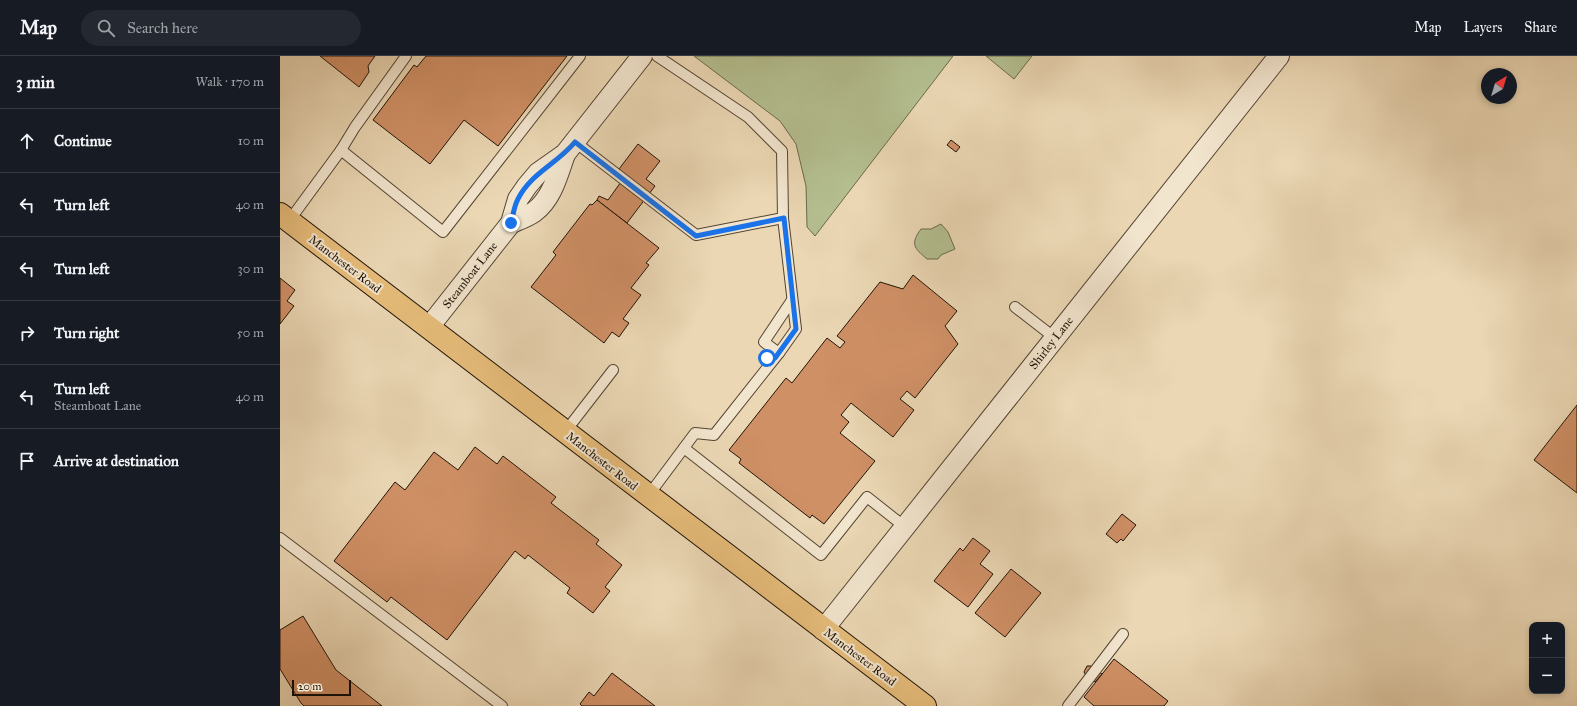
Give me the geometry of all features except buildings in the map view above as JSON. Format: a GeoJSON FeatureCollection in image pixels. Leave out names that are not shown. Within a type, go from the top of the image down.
{"type":"FeatureCollection","features":[{"type":"Feature","properties":{"kind":"highway","name":"Manchester Road"},"geometry":{"type":"LineString","coordinates":[[284,218],[429,327],[823,630],[925,706]]}},
{"type":"Feature","properties":{"kind":"street","name":"Shirley Lane"},"geometry":{"type":"LineString","coordinates":[[823,630],[1279,56]]}},
{"type":"Feature","properties":{"kind":"street","name":"Steamboat Lane"},"geometry":{"type":"LineString","coordinates":[[429,327],[511,223],[534,212],[546,198],[553,187],[570,148],[644,57]]}},
{"type":"Feature","properties":{"kind":"lane"},"geometry":{"type":"LineString","coordinates":[[284,218],[341,150],[355,127],[406,56]]}},
{"type":"Feature","properties":{"kind":"lane"},"geometry":{"type":"LineString","coordinates":[[341,150],[443,232],[580,56]]}},
{"type":"Feature","properties":{"kind":"lane"},"geometry":{"type":"LineString","coordinates":[[644,57],[748,117],[782,151],[784,218],[796,329],[714,435],[695,434],[648,496]]}},
{"type":"Feature","properties":{"kind":"lane"},"geometry":{"type":"LineString","coordinates":[[570,148],[696,236],[784,218]]}},
{"type":"Feature","properties":{"kind":"lane"},"geometry":{"type":"LineString","coordinates":[[777,355],[764,342],[792,300]]}},
{"type":"Feature","properties":{"kind":"lane"},"geometry":{"type":"LineString","coordinates":[[1015,307],[1055,338]]}},
{"type":"Feature","properties":{"kind":"lane"},"geometry":{"type":"LineString","coordinates":[[565,432],[613,370]]}},
{"type":"Feature","properties":{"kind":"lane"},"geometry":{"type":"LineString","coordinates":[[684,448],[821,555],[867,497],[905,527]]}},
{"type":"Feature","properties":{"kind":"lane"},"geometry":{"type":"LineString","coordinates":[[280,538],[502,706]]}},
{"type":"Feature","properties":{"kind":"lane"},"geometry":{"type":"LineString","coordinates":[[1068,706],[1123,634]]}},
{"type":"Feature","properties":{"kind":"green space"},"geometry":{"type":"Polygon","coordinates":[[[694,56],[953,56],[815,236],[807,227],[806,186],[796,144],[780,121],[694,56]]]}},
{"type":"Feature","properties":{"kind":"green space"},"geometry":{"type":"Polygon","coordinates":[[[986,56],[1032,56],[1014,79],[986,56]]]}},
{"type":"Feature","properties":{"kind":"green space"},"geometry":{"type":"Polygon","coordinates":[[[941,224],[948,232],[955,249],[941,255],[938,259],[927,259],[916,249],[915,238],[921,229],[931,229],[941,224]]]}},
{"type":"Feature","properties":{"kind":"route"},"geometry":{"type":"LineString","coordinates":[[511,223],[518,199],[527,186],[538,173],[565,154],[575,142],[696,236],[784,218],[796,329],[775,358],[767,358]]}}]}
